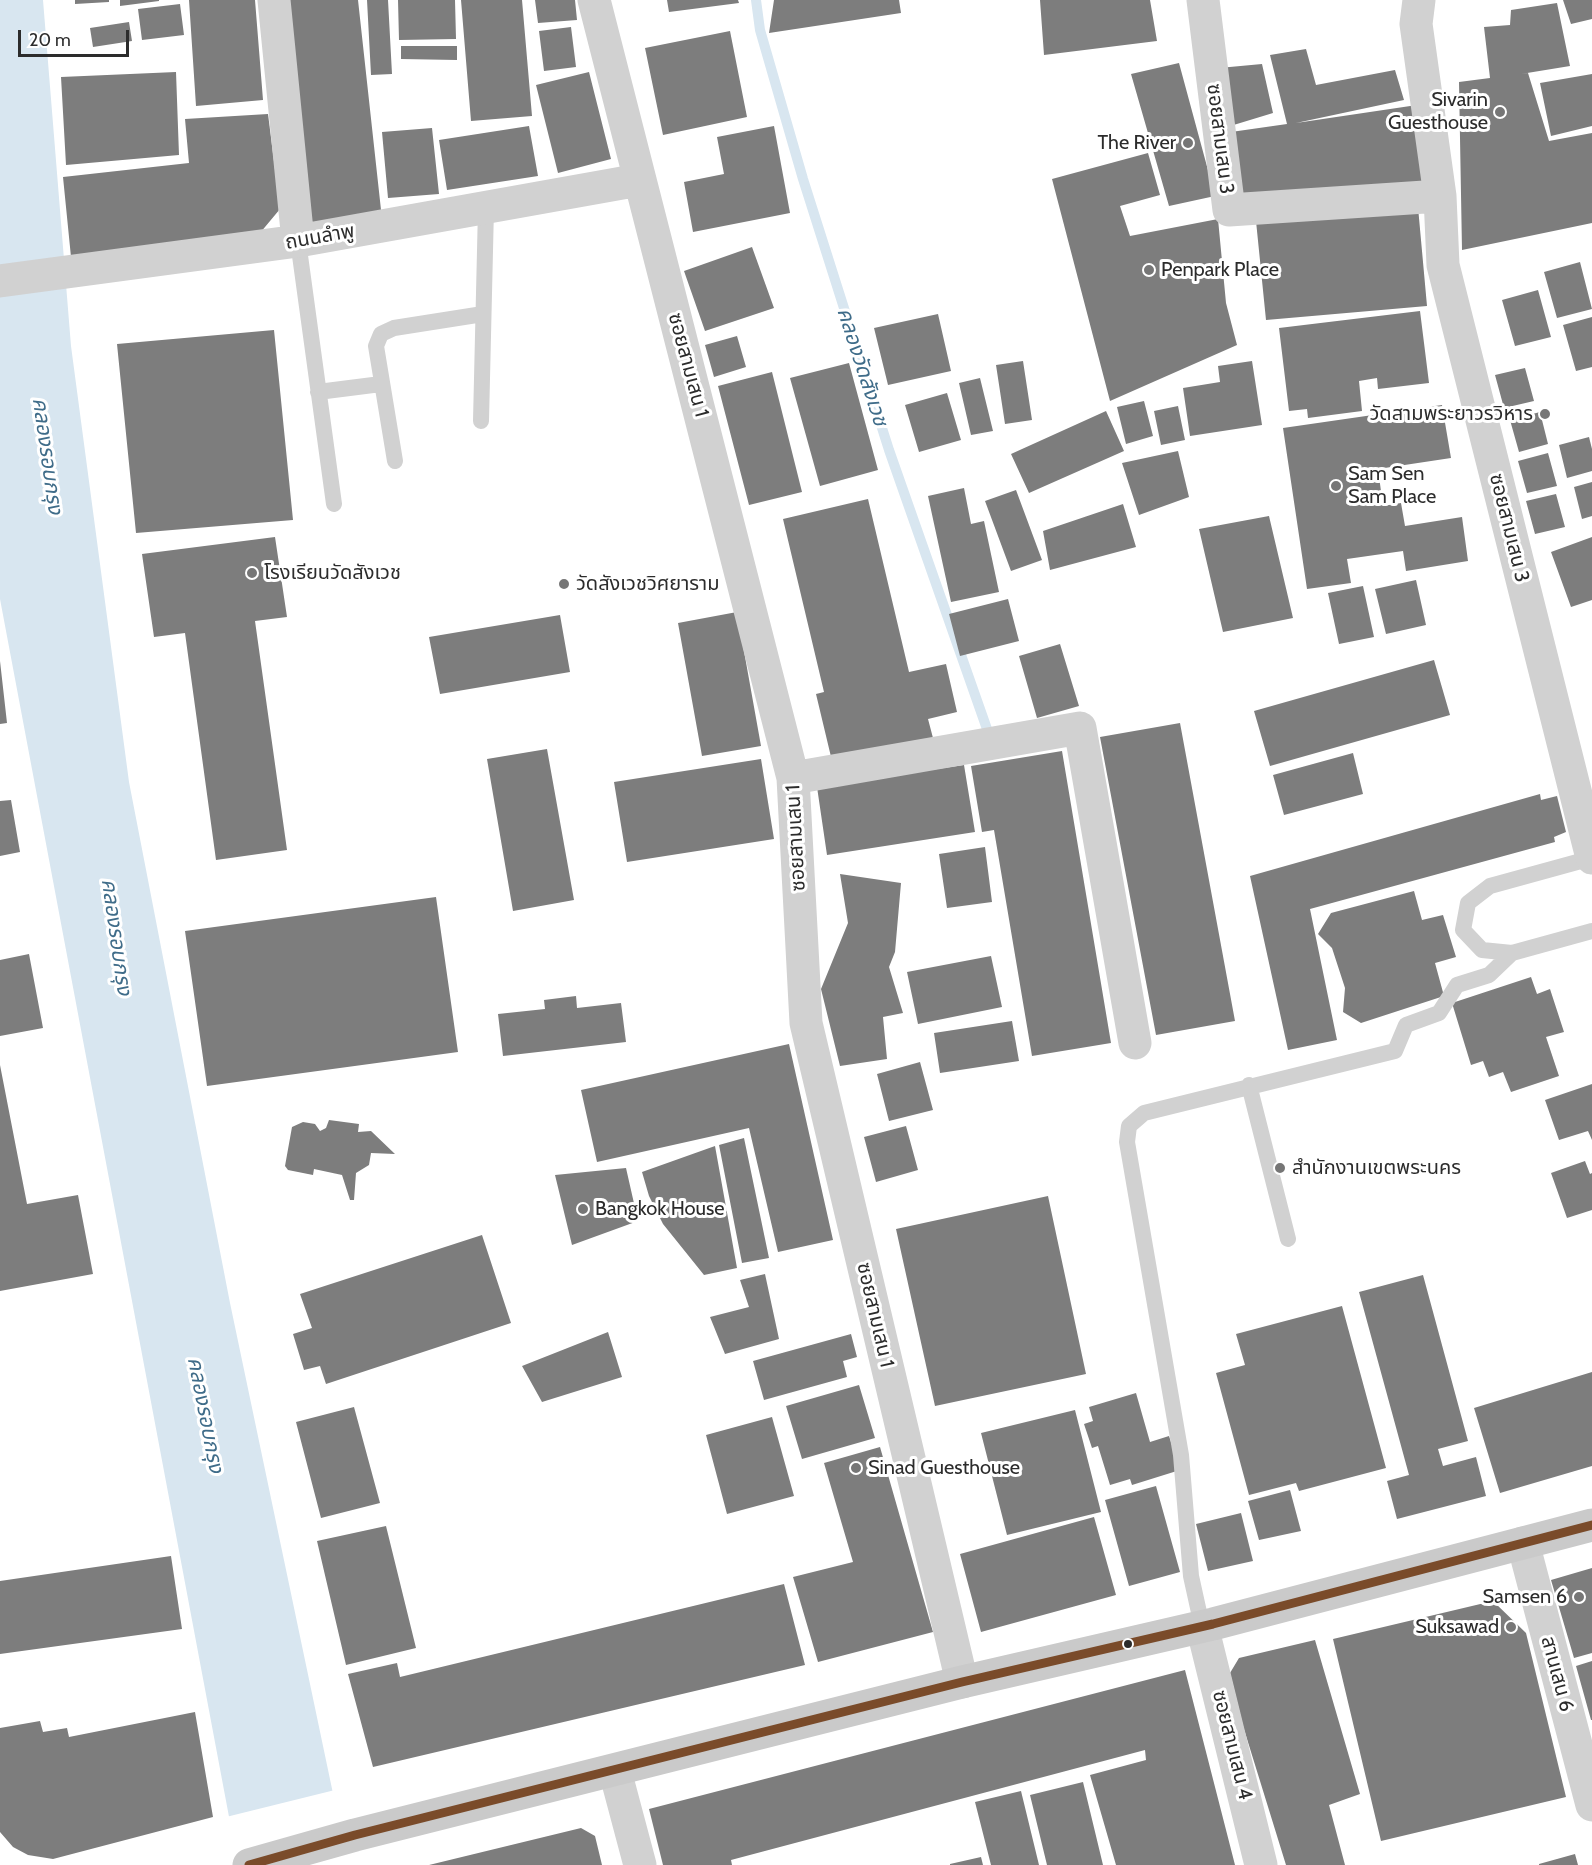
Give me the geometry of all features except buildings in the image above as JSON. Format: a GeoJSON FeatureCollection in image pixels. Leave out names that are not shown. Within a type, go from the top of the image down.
{"type":"FeatureCollection","features":[{"type":"Feature","properties":{"kind":"main road"},"geometry":{"type":"LineString","coordinates":[[249,1865],[962,1682],[1202,1626],[1592,1525]]}},
{"type":"Feature","properties":{"kind":"street"},"geometry":{"type":"LineString","coordinates":[[274,0],[298,241]]}},
{"type":"Feature","properties":{"kind":"street","name":"ซอยสามเสน 1"},"geometry":{"type":"LineString","coordinates":[[594,0],[639,180],[728,513],[793,778],[806,1023],[962,1682]]}},
{"type":"Feature","properties":{"kind":"street","name":"ซอยสามเสน 3"},"geometry":{"type":"LineString","coordinates":[[1203,0],[1229,210],[1440,196]]}},
{"type":"Feature","properties":{"kind":"street","name":"ซอยสามเสน 3"},"geometry":{"type":"LineString","coordinates":[[1419,0],[1416,24],[1440,196],[1443,265],[1592,858]]}},
{"type":"Feature","properties":{"kind":"street","name":"ถนนลำพู"},"geometry":{"type":"LineString","coordinates":[[0,281],[298,241],[639,180]]}},
{"type":"Feature","properties":{"kind":"street"},"geometry":{"type":"LineString","coordinates":[[793,778],[1080,728],[1135,1043]]}},
{"type":"Feature","properties":{"kind":"street","name":"สานเสน 6"},"geometry":{"type":"LineString","coordinates":[[1523,1543],[1592,1805]]}},
{"type":"Feature","properties":{"kind":"street","name":"ซอยสามเสน 4"},"geometry":{"type":"LineString","coordinates":[[1202,1626],[1261,1865]]}},
{"type":"Feature","properties":{"kind":"street"},"geometry":{"type":"LineString","coordinates":[[615,1772],[640,1865]]}},
{"type":"Feature","properties":{"kind":"lane"},"geometry":{"type":"LineString","coordinates":[[481,421],[486,208]]}},
{"type":"Feature","properties":{"kind":"lane"},"geometry":{"type":"LineString","coordinates":[[298,241],[334,504]]}},
{"type":"Feature","properties":{"kind":"lane"},"geometry":{"type":"LineString","coordinates":[[395,460],[376,346],[381,334],[394,328],[483,314]]}},
{"type":"Feature","properties":{"kind":"lane"},"geometry":{"type":"LineString","coordinates":[[318,392],[381,384]]}},
{"type":"Feature","properties":{"kind":"lane"},"geometry":{"type":"LineString","coordinates":[[1592,858],[1490,886],[1468,903],[1463,930],[1482,950],[1512,953],[1592,931]]}},
{"type":"Feature","properties":{"kind":"lane"},"geometry":{"type":"LineString","coordinates":[[1202,1626],[1191,1576],[1181,1455],[1127,1143],[1129,1126],[1144,1113],[1249,1085],[1395,1051],[1406,1024],[1439,1013],[1457,985],[1490,975],[1512,953]]}},
{"type":"Feature","properties":{"kind":"lane"},"geometry":{"type":"LineString","coordinates":[[1249,1085],[1288,1239]]}},
{"type":"Feature","properties":{"kind":"water","name":"คลองรอบกรุง"},"geometry":{"type":"Polygon","coordinates":[[[0,0],[43,0],[71,346],[129,782],[230,1303],[348,1865],[230,1822],[0,599],[0,0]]]}},
{"type":"Feature","properties":{"kind":"pier"},"geometry":{"type":"Polygon","coordinates":[[[335,1790],[351,1865],[235,1865],[226,1817],[335,1790]]]}},
{"type":"Feature","properties":{"kind":"waterway","name":"คลองวัดสังเวช"},"geometry":{"type":"LineString","coordinates":[[756,0],[760,30],[803,179],[889,450],[987,729]]}},
{"type":"Feature","properties":{"kind":"transit line"},"geometry":{"type":"LineString","coordinates":[[249,1865],[355,1835],[962,1682],[1213,1624],[1592,1525]]}},
{"type":"Feature","properties":{"kind":"place","name":"Sivarin Guesthouse"},"geometry":{"type":"Point","coordinates":[1500,112]}},
{"type":"Feature","properties":{"kind":"place","name":"The River"},"geometry":{"type":"Point","coordinates":[1188,143]}},
{"type":"Feature","properties":{"kind":"place","name":"Penpark Place"},"geometry":{"type":"Point","coordinates":[1149,270]}},
{"type":"Feature","properties":{"kind":"place","name":"วัดสามพระยาวรวิหาร"},"geometry":{"type":"Point","coordinates":[1545,414]}},
{"type":"Feature","properties":{"kind":"place","name":"Sam Sen Sam Place"},"geometry":{"type":"Point","coordinates":[1336,486]}},
{"type":"Feature","properties":{"kind":"place","name":"โรงเรียนวัดสังเวช"},"geometry":{"type":"Point","coordinates":[252,573]}},
{"type":"Feature","properties":{"kind":"place","name":"วัดสังเวชวิศยาราม"},"geometry":{"type":"Point","coordinates":[564,584]}},
{"type":"Feature","properties":{"kind":"place","name":"สำนักงานเขตพระนคร"},"geometry":{"type":"Point","coordinates":[1280,1168]}},
{"type":"Feature","properties":{"kind":"place","name":"Bangkok House"},"geometry":{"type":"Point","coordinates":[583,1209]}},
{"type":"Feature","properties":{"kind":"place","name":"Sinad Guesthouse"},"geometry":{"type":"Point","coordinates":[856,1468]}},
{"type":"Feature","properties":{"kind":"place","name":"Samsen 6"},"geometry":{"type":"Point","coordinates":[1579,1597]}},
{"type":"Feature","properties":{"kind":"place","name":"Suksawad"},"geometry":{"type":"Point","coordinates":[1511,1627]}}]}
